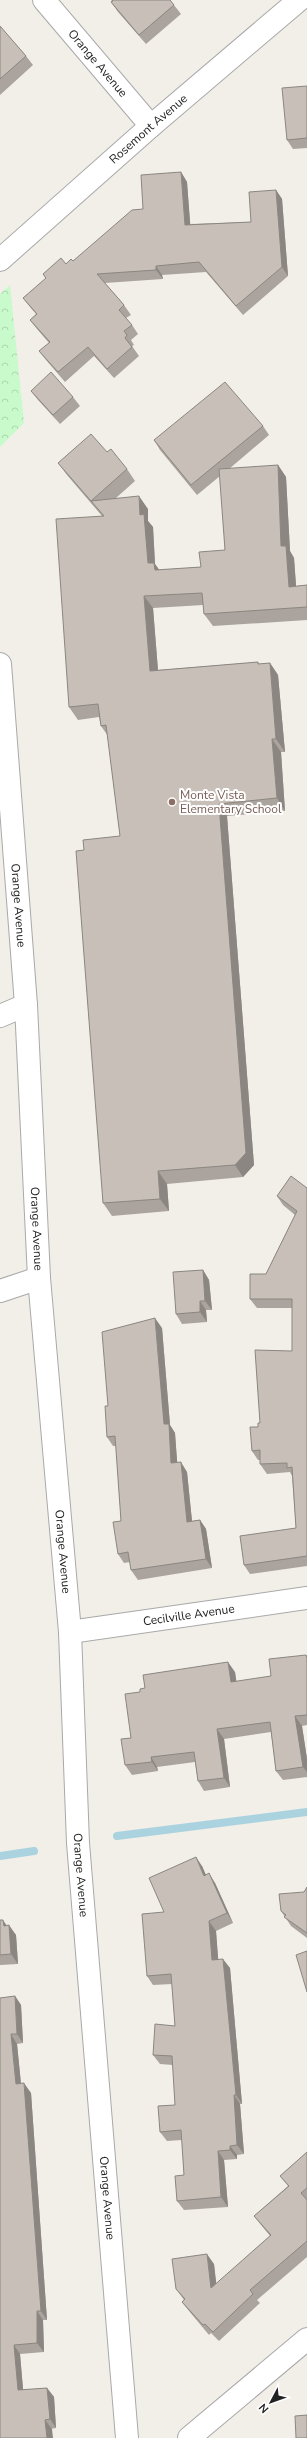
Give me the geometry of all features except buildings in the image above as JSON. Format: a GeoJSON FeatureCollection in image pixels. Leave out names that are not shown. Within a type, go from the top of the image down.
{"type":"FeatureCollection","features":[{"type":"Feature","properties":{"kind":"street","name":"Orange Avenue"},"geometry":{"type":"LineString","coordinates":[[44,0],[151,126]]}},
{"type":"Feature","properties":{"kind":"street","name":"Rosemont Avenue"},"geometry":{"type":"LineString","coordinates":[[0,260],[151,126],[299,0]]}},
{"type":"Feature","properties":{"kind":"street","name":"Orange Avenue"},"geometry":{"type":"LineString","coordinates":[[0,664],[26,1005],[39,1278],[70,1632],[78,1843],[126,2438]]}},
{"type":"Feature","properties":{"kind":"street"},"geometry":{"type":"LineString","coordinates":[[0,1016],[26,1005]]}},
{"type":"Feature","properties":{"kind":"street"},"geometry":{"type":"LineString","coordinates":[[0,1291],[39,1278]]}},
{"type":"Feature","properties":{"kind":"street","name":"Cecilville Avenue"},"geometry":{"type":"LineString","coordinates":[[70,1632],[307,1598]]}},
{"type":"Feature","properties":{"kind":"street"},"geometry":{"type":"LineString","coordinates":[[189,2438],[307,2339]]}},
{"type":"Feature","properties":{"kind":"green space"},"geometry":{"type":"Polygon","coordinates":[[[10,285],[24,423],[0,447],[0,294],[10,285]]]}},
{"type":"Feature","properties":{"kind":"waterway"},"geometry":{"type":"LineString","coordinates":[[117,1836],[307,1812]]}},
{"type":"Feature","properties":{"kind":"waterway"},"geometry":{"type":"LineString","coordinates":[[0,1856],[34,1851]]}},
{"type":"Feature","properties":{"kind":"place","name":"Monte Vista Elementary School"},"geometry":{"type":"Point","coordinates":[172,802]}}]}
